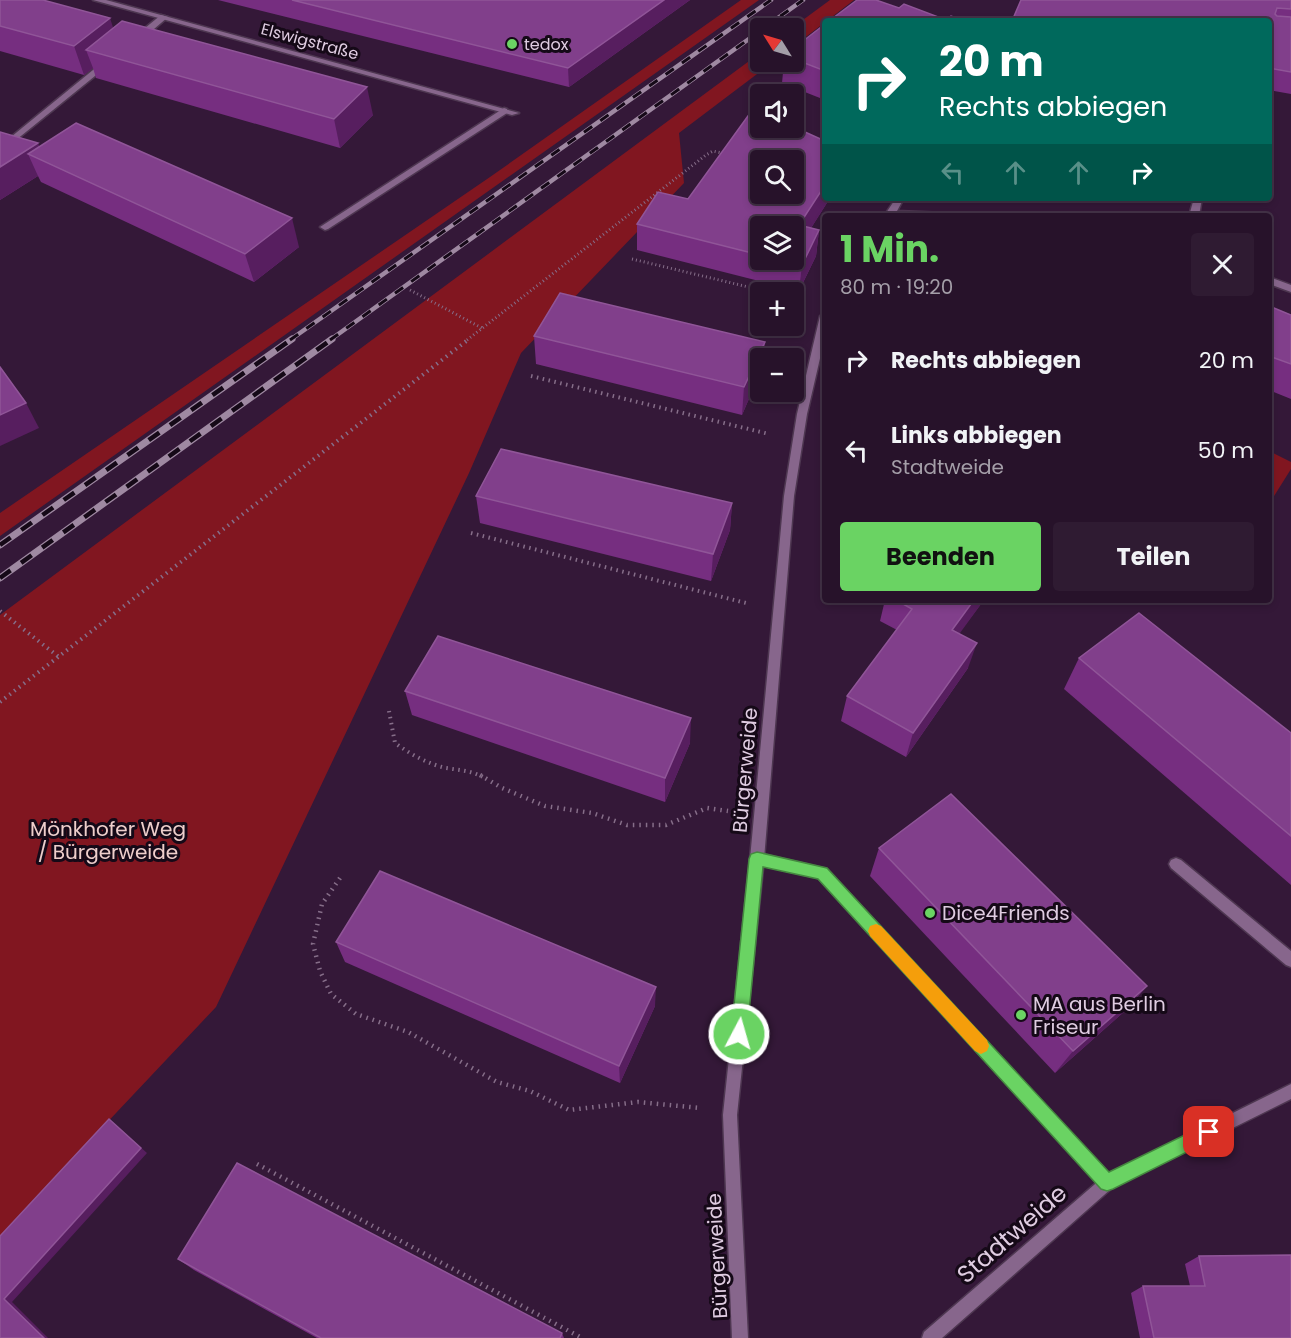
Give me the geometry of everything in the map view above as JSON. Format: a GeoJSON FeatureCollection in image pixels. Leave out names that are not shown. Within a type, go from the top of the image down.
{"type":"FeatureCollection","features":[{"type":"Feature","properties":{"kind":"street","name":"Elswigstraße"},"geometry":{"type":"LineString","coordinates":[[97,0],[515,113]]}},
{"type":"Feature","properties":{"kind":"street"},"geometry":{"type":"LineString","coordinates":[[127,46],[164,17]]}},
{"type":"Feature","properties":{"kind":"street"},"geometry":{"type":"LineString","coordinates":[[0,150],[118,54]]}},
{"type":"Feature","properties":{"kind":"street"},"geometry":{"type":"LineString","coordinates":[[325,227],[504,111]]}},
{"type":"Feature","properties":{"kind":"street"},"geometry":{"type":"LineString","coordinates":[[1272,281],[1291,289]]}},
{"type":"Feature","properties":{"kind":"street","name":"Bürgerweide"},"geometry":{"type":"LineString","coordinates":[[740,1338],[730,1115],[757,859],[789,496],[802,414],[822,329]]}},
{"type":"Feature","properties":{"kind":"street"},"geometry":{"type":"LineString","coordinates":[[757,859],[822,873],[1107,1183]]}},
{"type":"Feature","properties":{"kind":"street"},"geometry":{"type":"LineString","coordinates":[[1176,864],[1291,960]]}},
{"type":"Feature","properties":{"kind":"street","name":"Stadtweide"},"geometry":{"type":"LineString","coordinates":[[930,1338],[1107,1183],[1291,1091]]}},
{"type":"Feature","properties":{"kind":"path"},"geometry":{"type":"LineString","coordinates":[[0,702],[706,155],[713,151],[732,155]]}},
{"type":"Feature","properties":{"kind":"path"},"geometry":{"type":"LineString","coordinates":[[632,259],[750,287]]}},
{"type":"Feature","properties":{"kind":"path"},"geometry":{"type":"LineString","coordinates":[[410,290],[482,328]]}},
{"type":"Feature","properties":{"kind":"path"},"geometry":{"type":"LineString","coordinates":[[531,376],[798,441]]}},
{"type":"Feature","properties":{"kind":"path"},"geometry":{"type":"LineString","coordinates":[[471,533],[779,612]]}},
{"type":"Feature","properties":{"kind":"path"},"geometry":{"type":"LineString","coordinates":[[0,611],[59,657]]}},
{"type":"Feature","properties":{"kind":"path"},"geometry":{"type":"LineString","coordinates":[[389,711],[395,742],[410,754],[443,767],[476,773],[502,788],[545,806],[592,813],[627,825],[666,825],[707,808],[760,815]]}},
{"type":"Feature","properties":{"kind":"path"},"geometry":{"type":"LineString","coordinates":[[340,878],[322,904],[313,944],[320,971],[331,994],[356,1014],[408,1032],[497,1082],[530,1091],[569,1110],[638,1102],[698,1108],[730,1115]]}},
{"type":"Feature","properties":{"kind":"path"},"geometry":{"type":"LineString","coordinates":[[257,1164],[582,1338]]}},
{"type":"Feature","properties":{"kind":"green space"},"geometry":{"type":"Polygon","coordinates":[[[741,0],[759,0],[0,536],[0,513],[490,177],[741,0]]]}},
{"type":"Feature","properties":{"kind":"green space"},"geometry":{"type":"Polygon","coordinates":[[[830,0],[854,0],[831,18],[822,18],[822,25],[804,38],[804,19],[830,0]]]}},
{"type":"Feature","properties":{"kind":"green space","name":"Mönkhofer Weg / Bürgerweide"},"geometry":{"type":"Polygon","coordinates":[[[750,60],[750,72],[760,72],[679,133],[684,183],[521,353],[469,473],[216,1007],[0,1236],[0,615],[750,60]]]}},
{"type":"Feature","properties":{"kind":"green space"},"geometry":{"type":"Polygon","coordinates":[[[1272,452],[1291,462],[1291,469],[1272,499],[1272,452]]]}},
{"type":"Feature","properties":{"kind":"building"},"geometry":{"type":"Polygon","coordinates":[[[0,0],[43,0],[110,18],[74,46],[0,26],[0,0]]]}},
{"type":"Feature","properties":{"kind":"building","name":"tedox"},"geometry":{"type":"Polygon","coordinates":[[[292,0],[664,0],[568,68],[292,0]]]}},
{"type":"Feature","properties":{"kind":"building"},"geometry":{"type":"Polygon","coordinates":[[[857,0],[876,0],[899,8],[904,4],[941,18],[833,18],[857,0]]]}},
{"type":"Feature","properties":{"kind":"building"},"geometry":{"type":"Polygon","coordinates":[[[1021,0],[1291,0],[1291,9],[1277,8],[1275,14],[1291,17],[1291,72],[1272,69],[1272,18],[1013,18],[1021,0]]]}},
{"type":"Feature","properties":{"kind":"building"},"geometry":{"type":"Polygon","coordinates":[[[122,21],[367,87],[334,119],[86,50],[122,21]]]}},
{"type":"Feature","properties":{"kind":"building"},"geometry":{"type":"Polygon","coordinates":[[[822,26],[822,70],[804,63],[804,40],[822,26]]]}},
{"type":"Feature","properties":{"kind":"building"},"geometry":{"type":"Polygon","coordinates":[[[750,113],[750,138],[804,138],[804,132],[822,140],[822,190],[804,217],[750,216],[750,252],[637,224],[658,192],[688,199],[750,113]]]}},
{"type":"Feature","properties":{"kind":"building"},"geometry":{"type":"Polygon","coordinates":[[[76,123],[292,218],[245,254],[28,154],[76,123]]]}},
{"type":"Feature","properties":{"kind":"building"},"geometry":{"type":"Polygon","coordinates":[[[0,132],[38,143],[0,167],[0,132]]]}},
{"type":"Feature","properties":{"kind":"building"},"geometry":{"type":"Polygon","coordinates":[[[804,226],[819,230],[804,261],[804,226]]]}},
{"type":"Feature","properties":{"kind":"building"},"geometry":{"type":"Polygon","coordinates":[[[560,293],[765,342],[762,348],[750,348],[750,374],[744,387],[534,336],[560,293]]]}},
{"type":"Feature","properties":{"kind":"building"},"geometry":{"type":"Polygon","coordinates":[[[1272,307],[1291,315],[1291,364],[1272,357],[1272,307]]]}},
{"type":"Feature","properties":{"kind":"building"},"geometry":{"type":"Polygon","coordinates":[[[0,367],[26,403],[0,415],[0,367]]]}},
{"type":"Feature","properties":{"kind":"building"},"geometry":{"type":"Polygon","coordinates":[[[501,449],[732,503],[713,554],[476,496],[501,449]]]}},
{"type":"Feature","properties":{"kind":"building"},"geometry":{"type":"Polygon","coordinates":[[[901,603],[972,603],[952,630],[977,643],[913,733],[847,696],[912,609],[901,603]]]}},
{"type":"Feature","properties":{"kind":"building"},"geometry":{"type":"Polygon","coordinates":[[[1139,613],[1291,733],[1291,836],[1079,658],[1139,613]]]}},
{"type":"Feature","properties":{"kind":"building"},"geometry":{"type":"Polygon","coordinates":[[[438,636],[691,718],[665,778],[405,691],[438,636]]]}},
{"type":"Feature","properties":{"kind":"building"},"geometry":{"type":"Polygon","coordinates":[[[951,794],[1147,986],[1073,1051],[879,848],[951,794]]]}},
{"type":"Feature","properties":{"kind":"building"},"geometry":{"type":"Polygon","coordinates":[[[380,871],[656,987],[619,1066],[336,942],[380,871]]]}},
{"type":"Feature","properties":{"kind":"building"},"geometry":{"type":"Polygon","coordinates":[[[109,1119],[141,1148],[4,1299],[44,1338],[0,1338],[0,1236],[109,1119]]]}},
{"type":"Feature","properties":{"kind":"building"},"geometry":{"type":"Polygon","coordinates":[[[237,1163],[562,1333],[560,1338],[321,1338],[178,1259],[237,1163]]]}},
{"type":"Feature","properties":{"kind":"building"},"geometry":{"type":"Polygon","coordinates":[[[1291,1255],[1291,1338],[1154,1338],[1143,1286],[1205,1286],[1199,1256],[1291,1255]]]}},
{"type":"Feature","properties":{"kind":"railway"},"geometry":{"type":"LineString","coordinates":[[290,340],[771,0]]}},
{"type":"Feature","properties":{"kind":"railway"},"geometry":{"type":"LineString","coordinates":[[778,18],[803,0]]}},
{"type":"Feature","properties":{"kind":"railway"},"geometry":{"type":"LineString","coordinates":[[330,340],[750,38]]}},
{"type":"Feature","properties":{"kind":"railway"},"geometry":{"type":"LineString","coordinates":[[0,545],[292,339]]}},
{"type":"Feature","properties":{"kind":"railway"},"geometry":{"type":"LineString","coordinates":[[0,578],[332,339]]}},
{"type":"Feature","properties":{"kind":"slow traffic"},"geometry":{"type":"LineString","coordinates":[[876,931],[981,1046]]}},
{"type":"Feature","properties":{"kind":"place","name":"tedox"},"geometry":{"type":"Point","coordinates":[512,44]}},
{"type":"Feature","properties":{"kind":"place","name":"Dice4Friends"},"geometry":{"type":"Point","coordinates":[930,913]}},
{"type":"Feature","properties":{"kind":"place","name":"MA aus Berlin Friseur"},"geometry":{"type":"Point","coordinates":[1021,1015]}},
{"type":"Feature","properties":{"kind":"route"},"geometry":{"type":"LineString","coordinates":[[739,1034],[757,859],[822,873],[1107,1183],[1209,1132]]}}]}
